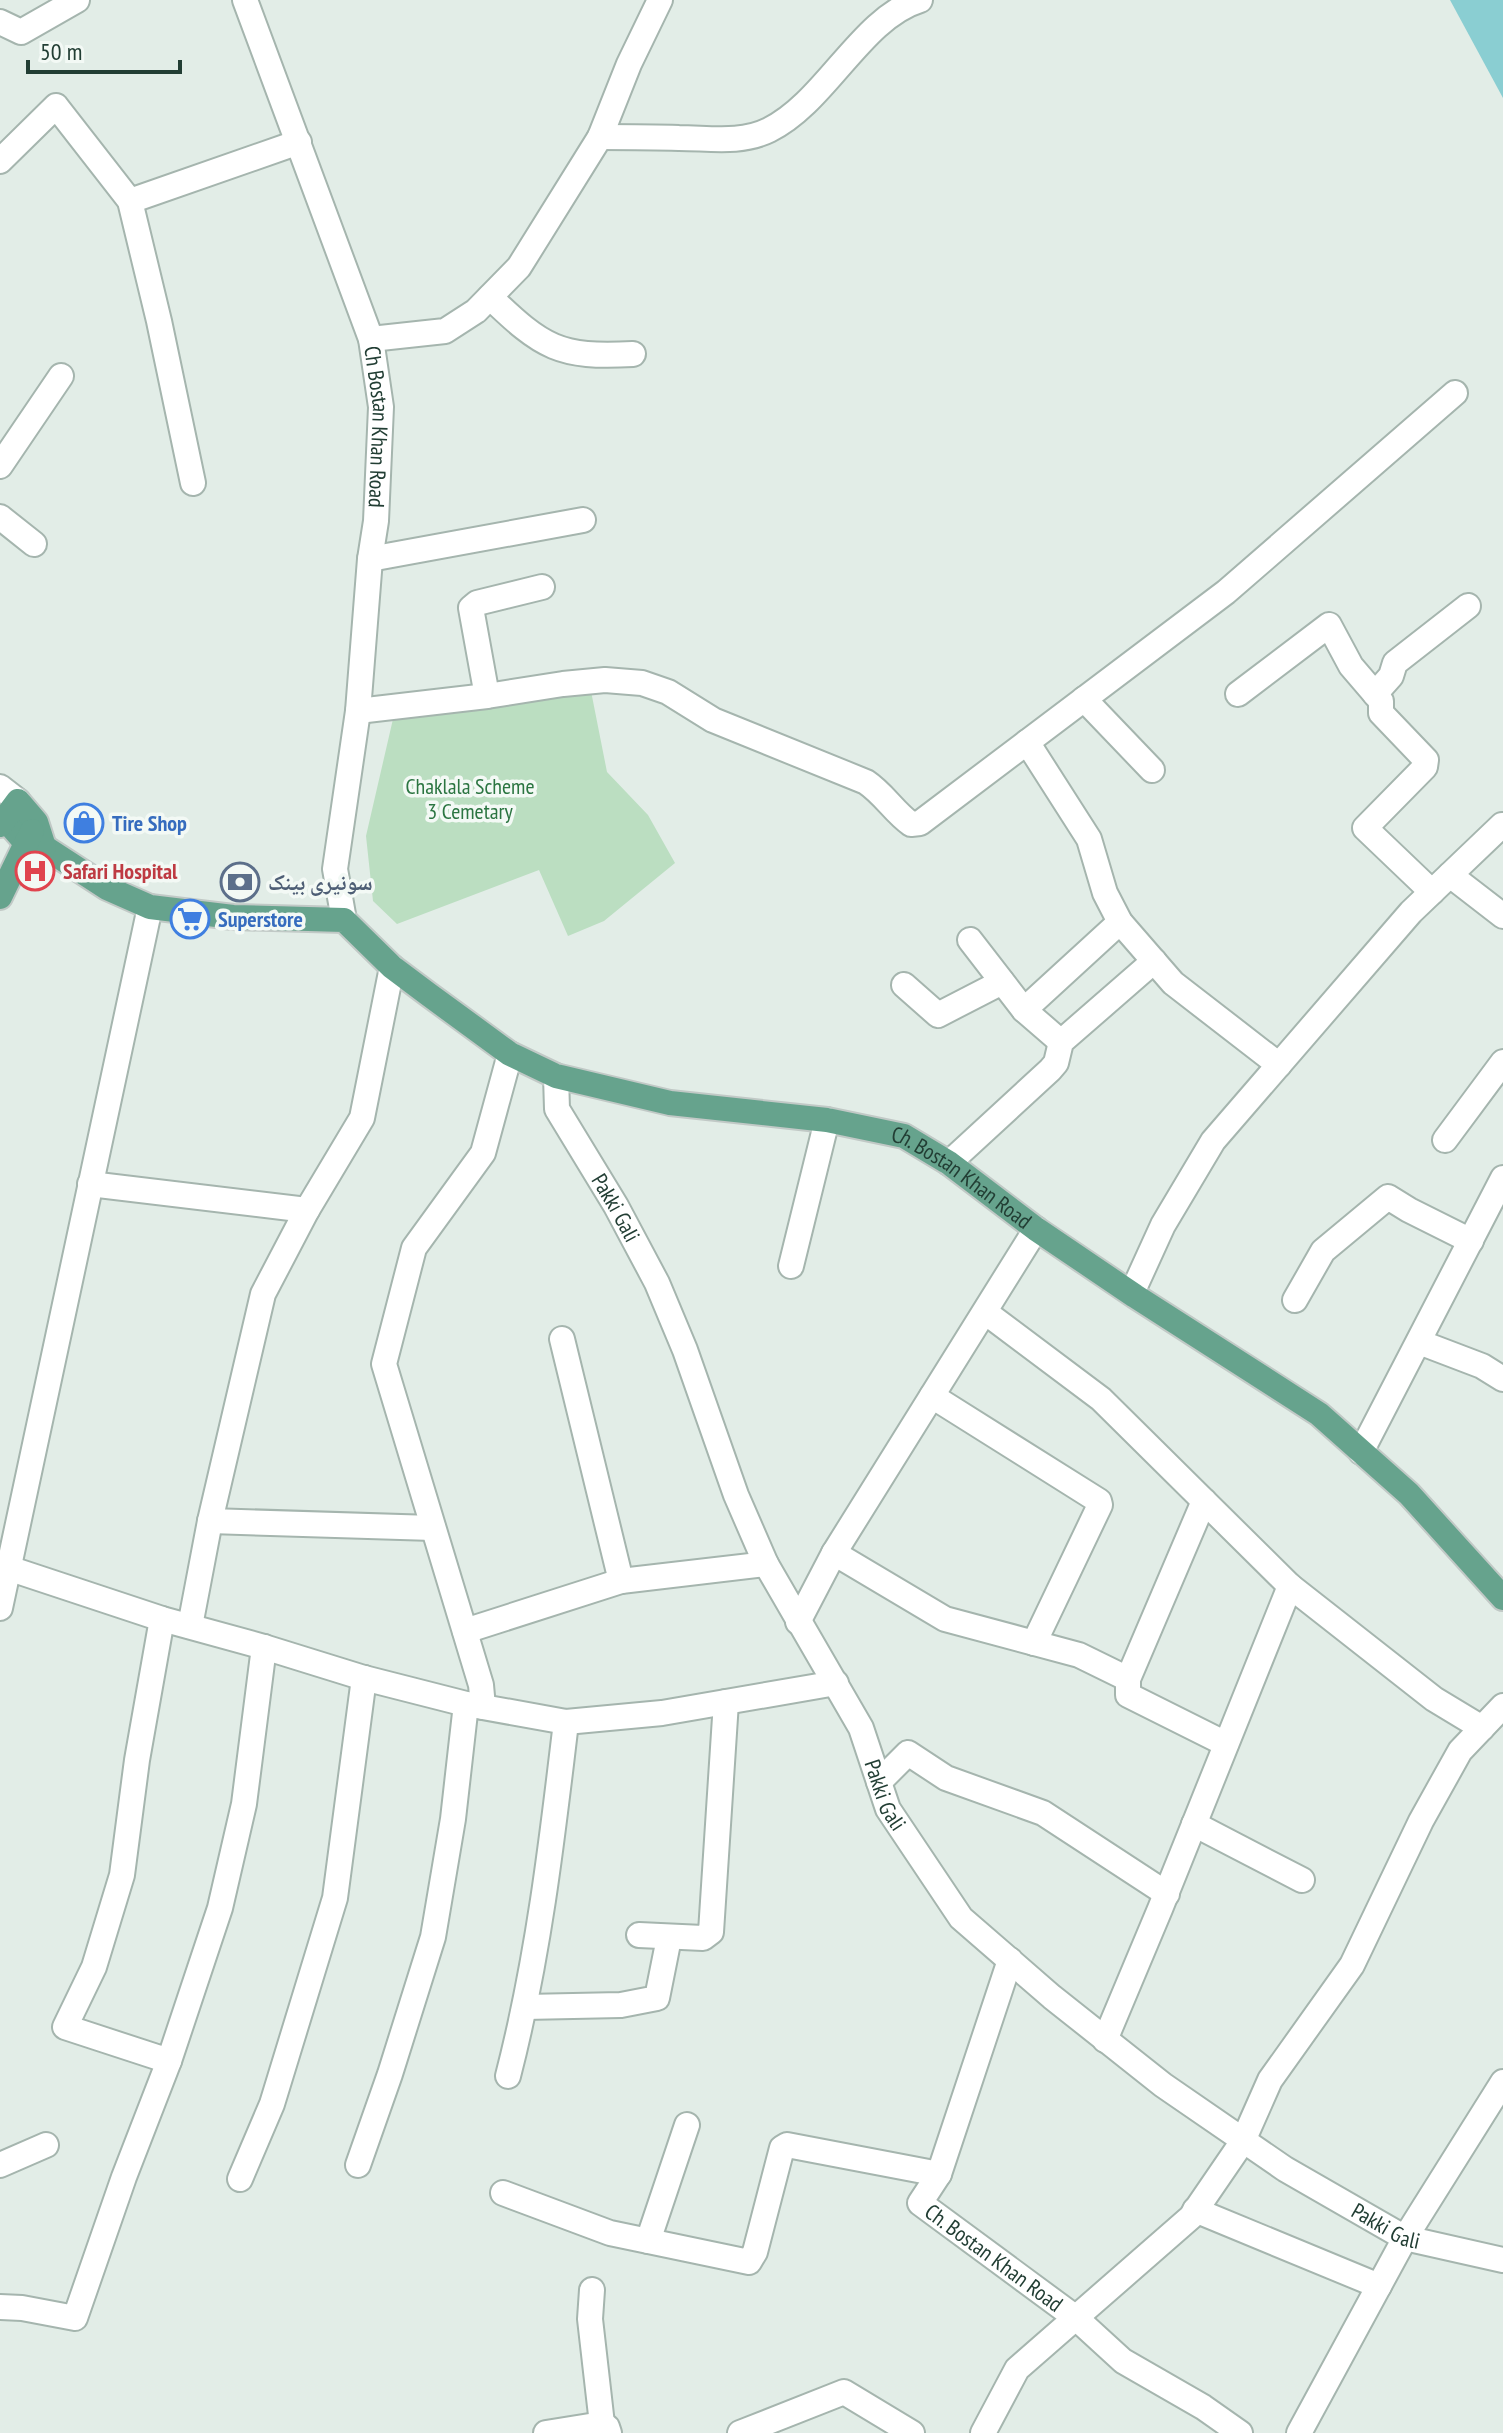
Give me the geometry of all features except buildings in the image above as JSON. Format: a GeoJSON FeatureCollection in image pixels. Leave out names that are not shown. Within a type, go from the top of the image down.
{"type":"FeatureCollection","features":[{"type":"Feature","properties":{"kind":"main road"},"geometry":{"type":"LineString","coordinates":[[5,809],[35,837],[107,888],[150,907],[233,917],[344,920]]}},
{"type":"Feature","properties":{"kind":"main road"},"geometry":{"type":"LineString","coordinates":[[0,897],[35,837]]}},
{"type":"Feature","properties":{"kind":"main road","name":"Ch. Bostan Khan Road"},"geometry":{"type":"LineString","coordinates":[[344,920],[392,967],[510,1054],[556,1076],[670,1103],[827,1120],[904,1136],[964,1172],[1036,1229],[1319,1414],[1409,1494],[1503,1598]]}},
{"type":"Feature","properties":{"kind":"street"},"geometry":{"type":"LineString","coordinates":[[0,22],[21,32],[77,0]]}},
{"type":"Feature","properties":{"kind":"street","name":"Ch Bostan Khan Road"},"geometry":{"type":"LineString","coordinates":[[245,0],[371,339],[381,407],[376,521],[358,711],[335,869],[344,920]]}},
{"type":"Feature","properties":{"kind":"street"},"geometry":{"type":"LineString","coordinates":[[371,339],[445,331],[476,311],[519,267],[600,137],[629,64],[660,0]]}},
{"type":"Feature","properties":{"kind":"street"},"geometry":{"type":"LineString","coordinates":[[600,137],[726,140],[749,137],[770,129],[803,104],[902,5],[920,0]]}},
{"type":"Feature","properties":{"kind":"street"},"geometry":{"type":"LineString","coordinates":[[0,161],[56,106],[130,201],[193,483]]}},
{"type":"Feature","properties":{"kind":"street"},"geometry":{"type":"LineString","coordinates":[[130,201],[299,142]]}},
{"type":"Feature","properties":{"kind":"street"},"geometry":{"type":"LineString","coordinates":[[490,297],[532,336],[558,348],[596,356],[633,354]]}},
{"type":"Feature","properties":{"kind":"street"},"geometry":{"type":"LineString","coordinates":[[0,466],[61,376]]}},
{"type":"Feature","properties":{"kind":"street"},"geometry":{"type":"LineString","coordinates":[[358,711],[605,680],[642,683],[668,692],[713,720],[866,782],[880,791],[900,817],[911,824],[920,823],[1226,592],[1455,393]]}},
{"type":"Feature","properties":{"kind":"street"},"geometry":{"type":"LineString","coordinates":[[0,517],[34,544]]}},
{"type":"Feature","properties":{"kind":"street"},"geometry":{"type":"LineString","coordinates":[[370,559],[583,520]]}},
{"type":"Feature","properties":{"kind":"street"},"geometry":{"type":"LineString","coordinates":[[487,696],[471,608],[477,603],[542,587]]}},
{"type":"Feature","properties":{"kind":"street"},"geometry":{"type":"LineString","coordinates":[[1375,694],[1391,676],[1395,663],[1468,606]]}},
{"type":"Feature","properties":{"kind":"street"},"geometry":{"type":"LineString","coordinates":[[1238,694],[1329,625],[1351,666],[1383,705],[1381,713],[1426,760],[1425,767],[1365,828],[1432,892]]}},
{"type":"Feature","properties":{"kind":"street"},"geometry":{"type":"LineString","coordinates":[[1084,699],[1152,770]]}},
{"type":"Feature","properties":{"kind":"street"},"geometry":{"type":"LineString","coordinates":[[1027,742],[1089,839],[1105,893],[1120,922],[1173,983],[1279,1065]]}},
{"type":"Feature","properties":{"kind":"street"},"geometry":{"type":"LineString","coordinates":[[1132,1293],[1163,1225],[1213,1141],[1411,912],[1502,825]]}},
{"type":"Feature","properties":{"kind":"street"},"geometry":{"type":"LineString","coordinates":[[1450,875],[1503,916]]}},
{"type":"Feature","properties":{"kind":"street"},"geometry":{"type":"LineString","coordinates":[[0,1608],[150,907]]}},
{"type":"Feature","properties":{"kind":"street"},"geometry":{"type":"LineString","coordinates":[[1024,1010],[1120,922]]}},
{"type":"Feature","properties":{"kind":"street"},"geometry":{"type":"LineString","coordinates":[[970,940],[1024,1010],[1061,1042]]}},
{"type":"Feature","properties":{"kind":"street"},"geometry":{"type":"LineString","coordinates":[[949,1163],[1050,1070],[1056,1063],[1061,1042],[1154,961]]}},
{"type":"Feature","properties":{"kind":"street"},"geometry":{"type":"LineString","coordinates":[[190,1626],[210,1521],[263,1294],[307,1210],[362,1118],[392,967]]}},
{"type":"Feature","properties":{"kind":"street"},"geometry":{"type":"LineString","coordinates":[[904,985],[938,1015],[1002,982]]}},
{"type":"Feature","properties":{"kind":"street"},"geometry":{"type":"LineString","coordinates":[[358,2165],[433,1937],[453,1819],[481,1685],[384,1364],[414,1248],[483,1153],[510,1054]]}},
{"type":"Feature","properties":{"kind":"street"},"geometry":{"type":"LineString","coordinates":[[1445,1140],[1503,1062]]}},
{"type":"Feature","properties":{"kind":"street","name":"Pakki Gali"},"geometry":{"type":"LineString","coordinates":[[556,1076],[557,1109],[616,1206],[657,1283],[685,1350],[736,1495],[766,1564],[861,1728],[888,1809],[961,1918],[1163,2085],[1285,2169],[1405,2238],[1503,2260]]}},
{"type":"Feature","properties":{"kind":"street"},"geometry":{"type":"LineString","coordinates":[[791,1266],[827,1120]]}},
{"type":"Feature","properties":{"kind":"street"},"geometry":{"type":"LineString","coordinates":[[1361,1452],[1503,1178]]}},
{"type":"Feature","properties":{"kind":"street"},"geometry":{"type":"LineString","coordinates":[[90,1184],[307,1210]]}},
{"type":"Feature","properties":{"kind":"street"},"geometry":{"type":"LineString","coordinates":[[1295,1300],[1323,1251],[1388,1197],[1471,1241]]}},
{"type":"Feature","properties":{"kind":"street"},"geometry":{"type":"LineString","coordinates":[[798,1622],[834,1553],[1036,1229]]}},
{"type":"Feature","properties":{"kind":"street"},"geometry":{"type":"LineString","coordinates":[[985,1312],[1101,1399],[1290,1586],[1434,1699],[1482,1728]]}},
{"type":"Feature","properties":{"kind":"street"},"geometry":{"type":"LineString","coordinates":[[562,1339],[621,1581]]}},
{"type":"Feature","properties":{"kind":"street"},"geometry":{"type":"LineString","coordinates":[[1419,1342],[1470,1361],[1503,1379]]}},
{"type":"Feature","properties":{"kind":"street"},"geometry":{"type":"LineString","coordinates":[[932,1396],[1099,1501],[1100,1505],[1034,1643]]}},
{"type":"Feature","properties":{"kind":"street"},"geometry":{"type":"LineString","coordinates":[[1204,1501],[1128,1679],[1128,1695],[1226,1744]]}},
{"type":"Feature","properties":{"kind":"street"},"geometry":{"type":"LineString","coordinates":[[210,1521],[433,1528]]}},
{"type":"Feature","properties":{"kind":"street"},"geometry":{"type":"LineString","coordinates":[[834,1553],[945,1619],[1079,1655],[1128,1679]]}},
{"type":"Feature","properties":{"kind":"street"},"geometry":{"type":"LineString","coordinates":[[465,1631],[621,1581],[766,1564]]}},
{"type":"Feature","properties":{"kind":"street"},"geometry":{"type":"LineString","coordinates":[[8,1568],[162,1619],[364,1678],[475,1706],[566,1722],[662,1713],[836,1683]]}},
{"type":"Feature","properties":{"kind":"street"},"geometry":{"type":"LineString","coordinates":[[1105,2040],[1290,1586]]}},
{"type":"Feature","properties":{"kind":"street"},"geometry":{"type":"LineString","coordinates":[[162,1619],[137,1760],[122,1875],[94,1967],[65,2027],[169,2061]]}},
{"type":"Feature","properties":{"kind":"street"},"geometry":{"type":"LineString","coordinates":[[0,2307],[75,2318],[124,2177],[169,2061],[220,1908],[244,1804],[264,1647]]}},
{"type":"Feature","properties":{"kind":"street"},"geometry":{"type":"LineString","coordinates":[[240,2179],[272,2104],[335,1898],[364,1678]]}},
{"type":"Feature","properties":{"kind":"street"},"geometry":{"type":"LineString","coordinates":[[639,1935],[703,1938],[711,1932],[726,1702]]}},
{"type":"Feature","properties":{"kind":"street"},"geometry":{"type":"LineString","coordinates":[[983,2433],[1017,2369],[1195,2210],[1243,2141],[1270,2080],[1352,1965],[1421,1821],[1460,1751],[1503,1706]]}},
{"type":"Feature","properties":{"kind":"street"},"geometry":{"type":"LineString","coordinates":[[508,2076],[525,2007],[553,1835],[566,1722]]}},
{"type":"Feature","properties":{"kind":"street"},"geometry":{"type":"LineString","coordinates":[[879,1782],[908,1753],[946,1778],[1043,1813],[1167,1894]]}},
{"type":"Feature","properties":{"kind":"street"},"geometry":{"type":"LineString","coordinates":[[1194,1824],[1302,1880]]}},
{"type":"Feature","properties":{"kind":"street"},"geometry":{"type":"LineString","coordinates":[[525,2007],[621,2005],[657,1998],[669,1938]]}},
{"type":"Feature","properties":{"kind":"street","name":"Ch. Bostan Khan Road"},"geometry":{"type":"LineString","coordinates":[[1010,1960],[939,2174],[920,2203],[1076,2318],[1123,2361],[1203,2407],[1240,2433]]}},
{"type":"Feature","properties":{"kind":"street"},"geometry":{"type":"LineString","coordinates":[[1299,2433],[1405,2238],[1503,2082]]}},
{"type":"Feature","properties":{"kind":"street"},"geometry":{"type":"LineString","coordinates":[[648,2241],[687,2125]]}},
{"type":"Feature","properties":{"kind":"street"},"geometry":{"type":"LineString","coordinates":[[0,2165],[46,2145]]}},
{"type":"Feature","properties":{"kind":"street"},"geometry":{"type":"LineString","coordinates":[[503,2193],[610,2233],[749,2262],[755,2252],[782,2148],[787,2145],[939,2174]]}},
{"type":"Feature","properties":{"kind":"street"},"geometry":{"type":"LineString","coordinates":[[1195,2210],[1379,2286]]}},
{"type":"Feature","properties":{"kind":"street"},"geometry":{"type":"LineString","coordinates":[[546,2433],[605,2428],[590,2319],[592,2290]]}},
{"type":"Feature","properties":{"kind":"street"},"geometry":{"type":"LineString","coordinates":[[740,2433],[844,2392],[912,2433]]}},
{"type":"Feature","properties":{"kind":"green space","name":"Chaklala Scheme 3 Cemetary"},"geometry":{"type":"Polygon","coordinates":[[[590,686],[607,772],[648,815],[675,863],[604,921],[568,936],[539,870],[397,924],[373,901],[366,836],[393,719],[590,686]]]}},
{"type":"Feature","properties":{"kind":"water"},"geometry":{"type":"Polygon","coordinates":[[[1450,0],[1503,0],[1503,98],[1450,0]]]}},
{"type":"Feature","properties":{"kind":"place","name":"Tire Shop"},"geometry":{"type":"Point","coordinates":[84,823]}},
{"type":"Feature","properties":{"kind":"place","name":"Safari Hospital"},"geometry":{"type":"Point","coordinates":[35,871]}},
{"type":"Feature","properties":{"kind":"place","name":"سونیری بینک"},"geometry":{"type":"Point","coordinates":[240,882]}},
{"type":"Feature","properties":{"kind":"place","name":"Superstore"},"geometry":{"type":"Point","coordinates":[190,919]}}]}
